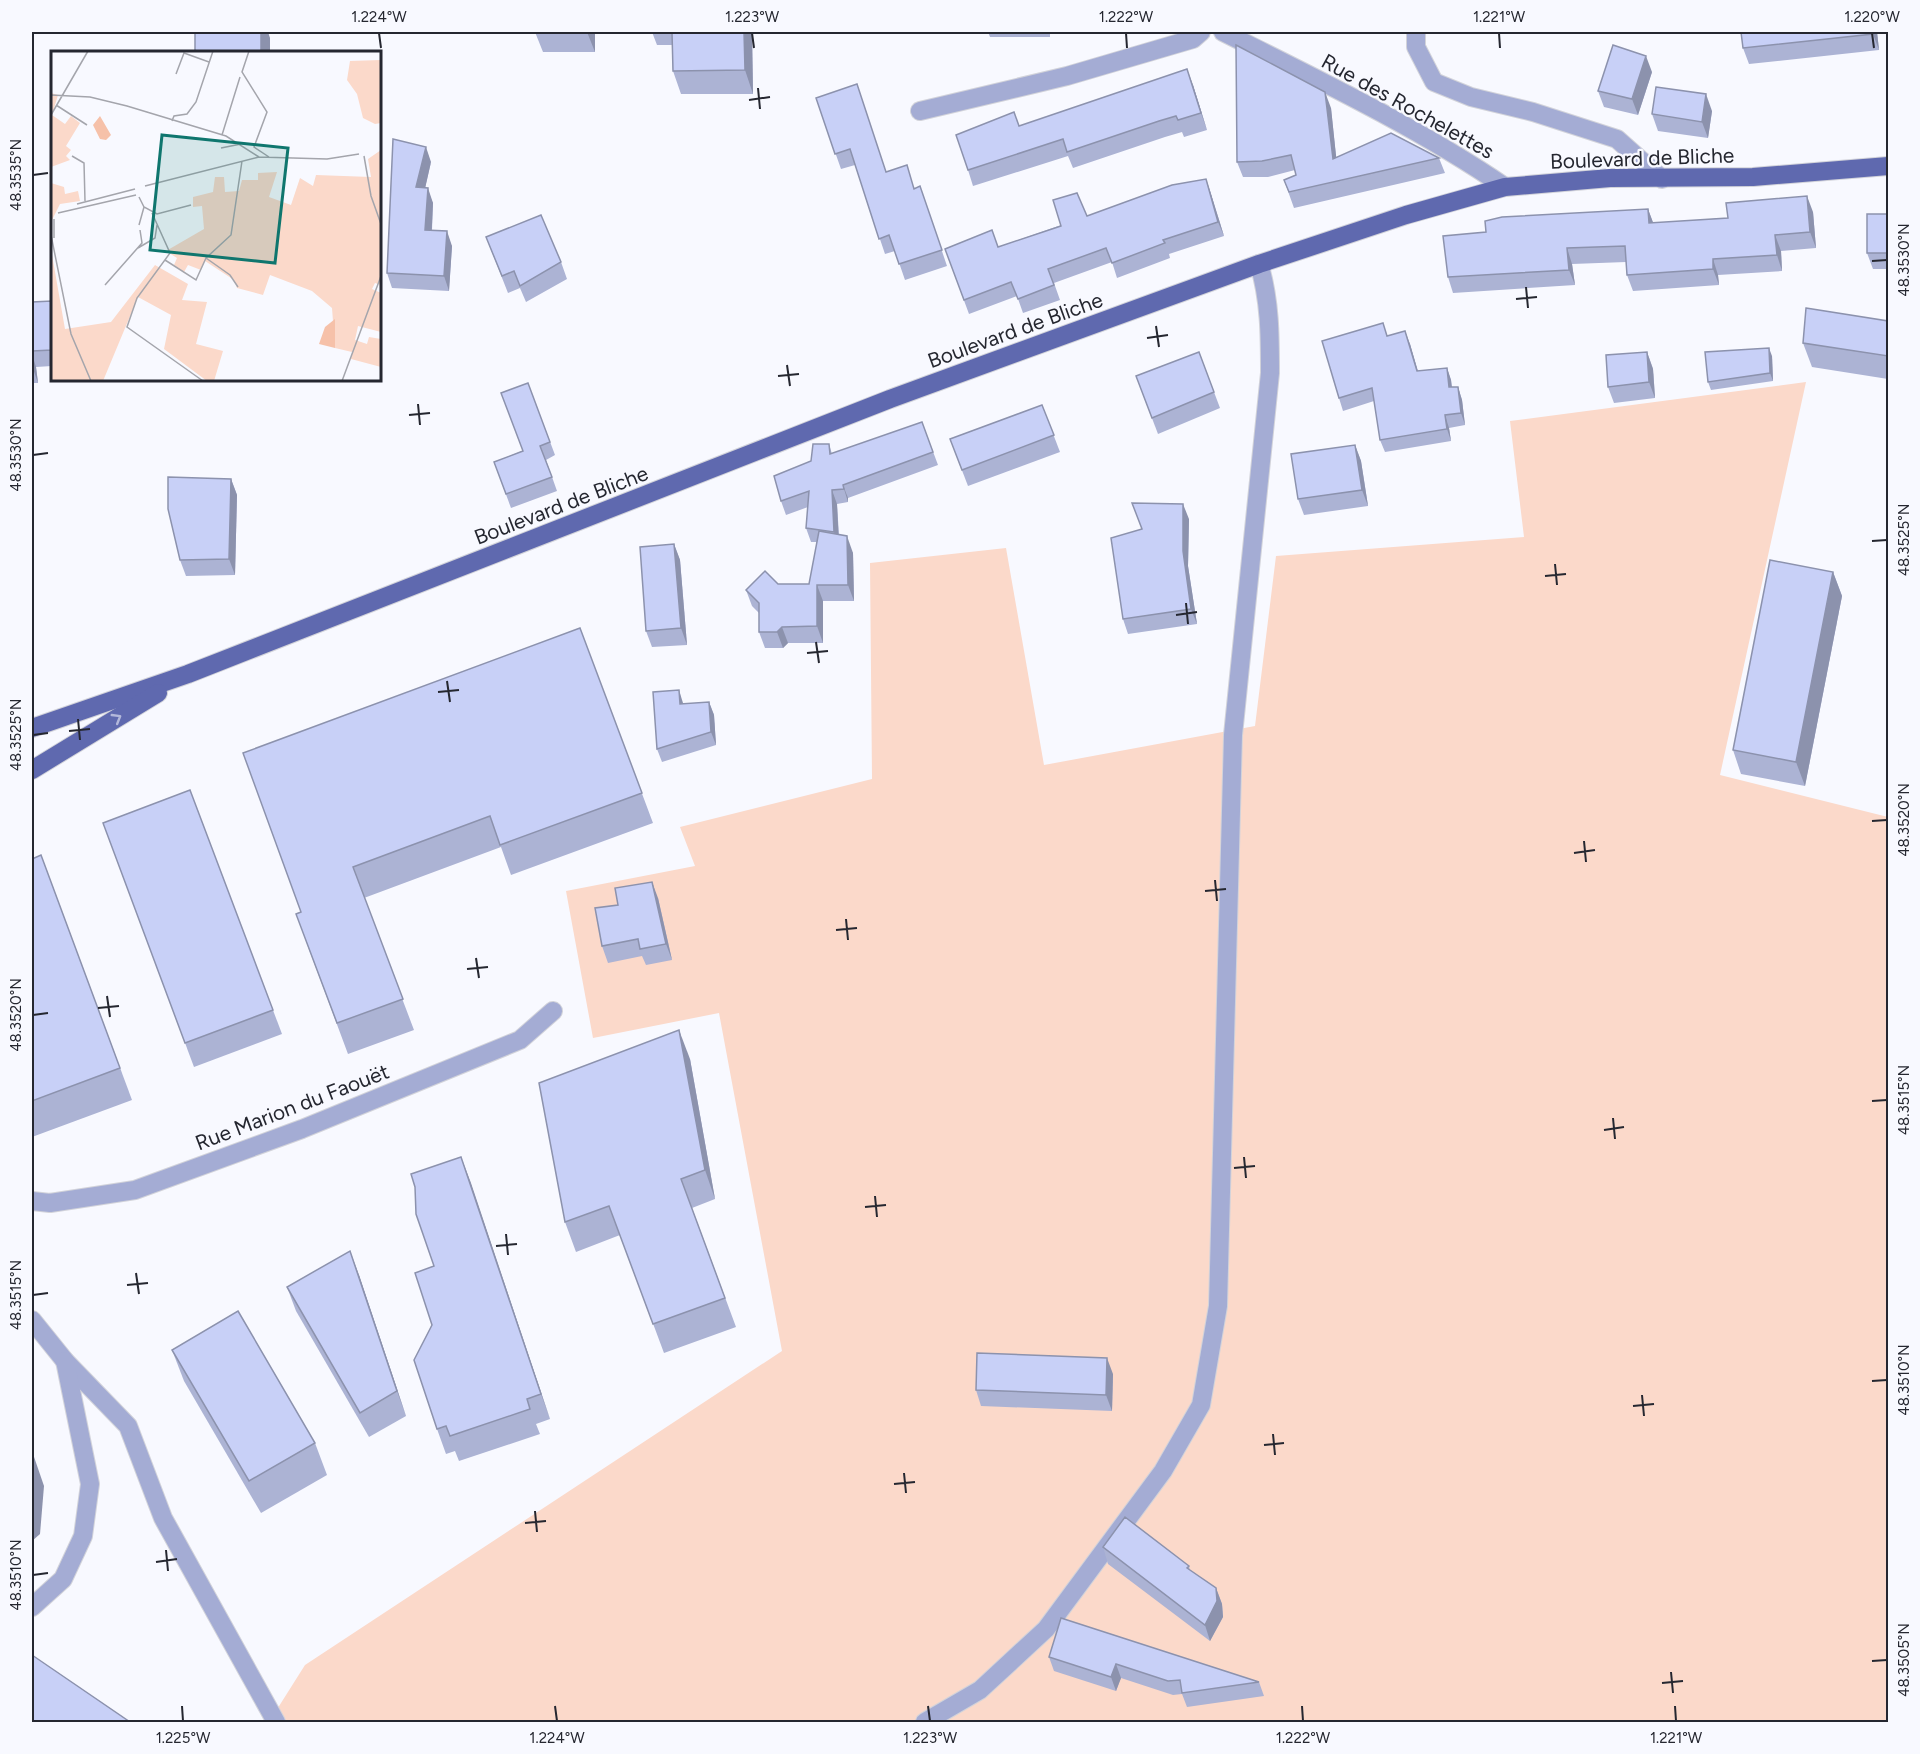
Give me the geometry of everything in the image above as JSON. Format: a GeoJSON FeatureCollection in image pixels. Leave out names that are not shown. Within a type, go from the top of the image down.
{"type":"FeatureCollection","features":[{"type":"Feature","properties":{"kind":"main road","name":"Boulevard de Bliche"},"geometry":{"type":"LineString","coordinates":[[32,728],[188,674],[890,399],[1259,264],[1406,215],[1505,188],[1610,178],[1753,177],[1888,166]]}},
{"type":"Feature","properties":{"kind":"main road","name":"Boulevard de Bliche"},"geometry":{"type":"LineString","coordinates":[[32,770],[188,674]]}},
{"type":"Feature","properties":{"kind":"street"},"geometry":{"type":"LineString","coordinates":[[920,111],[1067,76],[1193,39],[1201,32]]}},
{"type":"Feature","properties":{"kind":"street","name":"Rue des Rochelettes"},"geometry":{"type":"LineString","coordinates":[[1223,32],[1433,142],[1505,188]]}},
{"type":"Feature","properties":{"kind":"street"},"geometry":{"type":"LineString","coordinates":[[1416,32],[1416,47],[1434,82],[1471,97],[1533,112],[1617,139],[1662,179]]}},
{"type":"Feature","properties":{"kind":"street"},"geometry":{"type":"LineString","coordinates":[[925,1722],[980,1690],[1046,1629],[1163,1471],[1200,1406],[1218,1306],[1233,735],[1270,373],[1270,323],[1259,264]]}},
{"type":"Feature","properties":{"kind":"street","name":"Rue Marion du Faouët"},"geometry":{"type":"LineString","coordinates":[[32,1201],[50,1203],[135,1190],[302,1129],[520,1040],[553,1011]]}},
{"type":"Feature","properties":{"kind":"street"},"geometry":{"type":"LineString","coordinates":[[32,1320],[65,1361],[128,1426],[163,1518],[276,1722]]}},
{"type":"Feature","properties":{"kind":"street"},"geometry":{"type":"LineString","coordinates":[[32,1607],[63,1579],[83,1536],[90,1484],[65,1361]]}},
{"type":"Feature","properties":{"kind":"shaded area"},"geometry":{"type":"Polygon","coordinates":[[[1806,382],[1720,775],[1888,817],[1888,1722],[269,1722],[305,1665],[782,1351],[719,1013],[593,1038],[566,891],[695,866],[680,827],[872,779],[870,563],[1006,548],[1044,765],[1255,726],[1276,556],[1524,537],[1510,421],[1806,382]]]}},
{"type":"Feature","properties":{"kind":"building"},"geometry":{"type":"Polygon","coordinates":[[[195,32],[261,32],[261,51],[195,51],[195,32]]]}},
{"type":"Feature","properties":{"kind":"building"},"geometry":{"type":"Polygon","coordinates":[[[672,32],[744,32],[745,70],[673,71],[672,32]]]}},
{"type":"Feature","properties":{"kind":"building"},"geometry":{"type":"Polygon","coordinates":[[[1741,32],[1873,32],[1873,34],[1743,48],[1741,32]]]}},
{"type":"Feature","properties":{"kind":"building"},"geometry":{"type":"Polygon","coordinates":[[[1236,45],[1325,92],[1333,159],[1391,133],[1439,158],[1289,192],[1284,180],[1296,175],[1291,155],[1262,161],[1237,162],[1236,45]]]}},
{"type":"Feature","properties":{"kind":"building"},"geometry":{"type":"Polygon","coordinates":[[[1613,45],[1646,56],[1632,99],[1598,91],[1613,45]]]}},
{"type":"Feature","properties":{"kind":"building"},"geometry":{"type":"Polygon","coordinates":[[[1187,69],[1201,113],[1178,120],[1176,116],[1067,152],[1063,139],[968,170],[956,135],[1014,112],[1019,126],[1187,69]]]}},
{"type":"Feature","properties":{"kind":"building"},"geometry":{"type":"Polygon","coordinates":[[[857,84],[886,172],[907,165],[914,189],[920,186],[942,250],[899,264],[889,235],[879,239],[850,149],[835,154],[816,98],[857,84]]]}},
{"type":"Feature","properties":{"kind":"building"},"geometry":{"type":"Polygon","coordinates":[[[1656,87],[1706,94],[1702,122],[1652,114],[1656,87]]]}},
{"type":"Feature","properties":{"kind":"building"},"geometry":{"type":"Polygon","coordinates":[[[393,139],[426,147],[416,187],[428,188],[425,230],[447,231],[444,276],[387,273],[393,139]]]}},
{"type":"Feature","properties":{"kind":"building"},"geometry":{"type":"Polygon","coordinates":[[[1206,179],[1218,222],[1163,240],[1165,243],[1112,263],[1106,248],[1048,269],[1054,285],[1018,299],[1011,282],[964,300],[945,249],[992,230],[998,247],[1061,226],[1053,200],[1077,193],[1087,216],[1172,185],[1206,179]]]}},
{"type":"Feature","properties":{"kind":"building"},"geometry":{"type":"Polygon","coordinates":[[[1807,196],[1810,232],[1775,235],[1777,255],[1713,259],[1713,269],[1627,275],[1625,246],[1567,248],[1569,270],[1448,277],[1443,236],[1486,232],[1485,221],[1502,217],[1648,209],[1649,223],[1728,218],[1726,203],[1807,196]]]}},
{"type":"Feature","properties":{"kind":"building"},"geometry":{"type":"Polygon","coordinates":[[[1867,214],[1888,214],[1888,253],[1867,253],[1867,214]]]}},
{"type":"Feature","properties":{"kind":"building"},"geometry":{"type":"Polygon","coordinates":[[[541,215],[561,262],[520,286],[514,271],[502,276],[486,237],[541,215]]]}},
{"type":"Feature","properties":{"kind":"building"},"geometry":{"type":"Polygon","coordinates":[[[51,301],[51,350],[32,351],[32,302],[51,301]]]}},
{"type":"Feature","properties":{"kind":"building"},"geometry":{"type":"Polygon","coordinates":[[[1806,308],[1888,321],[1888,356],[1803,343],[1806,308]]]}},
{"type":"Feature","properties":{"kind":"building"},"geometry":{"type":"Polygon","coordinates":[[[1383,323],[1387,336],[1405,331],[1417,371],[1447,368],[1449,387],[1458,387],[1461,413],[1445,415],[1447,429],[1380,440],[1372,388],[1339,398],[1322,341],[1383,323]]]}},
{"type":"Feature","properties":{"kind":"building"},"geometry":{"type":"Polygon","coordinates":[[[1769,348],[1770,373],[1708,382],[1705,352],[1769,348]]]}},
{"type":"Feature","properties":{"kind":"building"},"geometry":{"type":"Polygon","coordinates":[[[1199,352],[1214,392],[1152,418],[1136,376],[1199,352]]]}},
{"type":"Feature","properties":{"kind":"building"},"geometry":{"type":"Polygon","coordinates":[[[1647,352],[1649,382],[1608,387],[1606,355],[1647,352]]]}},
{"type":"Feature","properties":{"kind":"building"},"geometry":{"type":"Polygon","coordinates":[[[528,383],[550,442],[540,446],[552,477],[506,494],[494,462],[523,451],[501,393],[528,383]]]}},
{"type":"Feature","properties":{"kind":"building"},"geometry":{"type":"Polygon","coordinates":[[[1042,405],[1054,435],[962,470],[950,439],[1042,405]]]}},
{"type":"Feature","properties":{"kind":"building"},"geometry":{"type":"Polygon","coordinates":[[[922,422],[933,452],[843,485],[844,489],[832,490],[834,532],[806,528],[809,491],[781,501],[774,476],[811,461],[813,444],[829,444],[830,454],[922,422]]]}},
{"type":"Feature","properties":{"kind":"building"},"geometry":{"type":"Polygon","coordinates":[[[1355,445],[1362,490],[1298,499],[1291,454],[1355,445]]]}},
{"type":"Feature","properties":{"kind":"building"},"geometry":{"type":"Polygon","coordinates":[[[168,477],[231,479],[229,559],[180,560],[168,509],[168,477]]]}},
{"type":"Feature","properties":{"kind":"building"},"geometry":{"type":"Polygon","coordinates":[[[1132,503],[1183,504],[1183,551],[1191,609],[1123,619],[1111,538],[1142,529],[1132,503]]]}},
{"type":"Feature","properties":{"kind":"building"},"geometry":{"type":"Polygon","coordinates":[[[819,531],[847,536],[848,585],[817,585],[817,626],[782,627],[777,632],[759,632],[759,603],[746,590],[765,571],[778,584],[809,584],[819,531]]]}},
{"type":"Feature","properties":{"kind":"building"},"geometry":{"type":"Polygon","coordinates":[[[674,544],[681,628],[646,631],[640,547],[674,544]]]}},
{"type":"Feature","properties":{"kind":"building"},"geometry":{"type":"Polygon","coordinates":[[[1770,560],[1833,572],[1796,762],[1733,750],[1770,560]]]}},
{"type":"Feature","properties":{"kind":"building"},"geometry":{"type":"Polygon","coordinates":[[[580,628],[642,793],[500,845],[490,816],[353,867],[403,999],[337,1023],[296,914],[301,912],[243,753],[580,628]]]}},
{"type":"Feature","properties":{"kind":"building"},"geometry":{"type":"Polygon","coordinates":[[[679,690],[680,704],[709,702],[711,732],[657,749],[653,692],[679,690]]]}},
{"type":"Feature","properties":{"kind":"building"},"geometry":{"type":"Polygon","coordinates":[[[190,790],[273,1010],[185,1043],[103,823],[190,790]]]}},
{"type":"Feature","properties":{"kind":"building"},"geometry":{"type":"Polygon","coordinates":[[[41,855],[120,1068],[32,1101],[32,859],[41,855]]]}},
{"type":"Feature","properties":{"kind":"building"},"geometry":{"type":"Polygon","coordinates":[[[652,882],[666,944],[640,949],[638,939],[602,946],[595,908],[618,905],[615,888],[652,882]]]}},
{"type":"Feature","properties":{"kind":"building"},"geometry":{"type":"Polygon","coordinates":[[[679,1030],[705,1170],[681,1179],[725,1298],[653,1324],[609,1206],[565,1222],[539,1083],[679,1030]]]}},
{"type":"Feature","properties":{"kind":"building"},"geometry":{"type":"Polygon","coordinates":[[[461,1157],[541,1394],[527,1399],[530,1409],[450,1436],[446,1426],[437,1429],[414,1360],[432,1325],[415,1273],[434,1266],[416,1214],[415,1187],[411,1174],[461,1157]]]}},
{"type":"Feature","properties":{"kind":"building"},"geometry":{"type":"Polygon","coordinates":[[[350,1251],[397,1391],[360,1413],[287,1287],[350,1251]]]}},
{"type":"Feature","properties":{"kind":"building"},"geometry":{"type":"Polygon","coordinates":[[[238,1311],[315,1443],[249,1481],[172,1350],[238,1311]]]}},
{"type":"Feature","properties":{"kind":"building"},"geometry":{"type":"Polygon","coordinates":[[[977,1353],[1107,1358],[1106,1395],[976,1390],[977,1353]]]}},
{"type":"Feature","properties":{"kind":"building"},"geometry":{"type":"Polygon","coordinates":[[[1125,1517],[1189,1566],[1187,1568],[1216,1588],[1217,1601],[1205,1625],[1103,1547],[1125,1517]]]}},
{"type":"Feature","properties":{"kind":"building"},"geometry":{"type":"Polygon","coordinates":[[[1061,1618],[1259,1682],[1182,1693],[1180,1680],[1168,1681],[1116,1664],[1111,1677],[1049,1657],[1061,1618]]]}},
{"type":"Feature","properties":{"kind":"building"},"geometry":{"type":"Polygon","coordinates":[[[32,1655],[130,1722],[32,1722],[32,1655]]]}}]}
